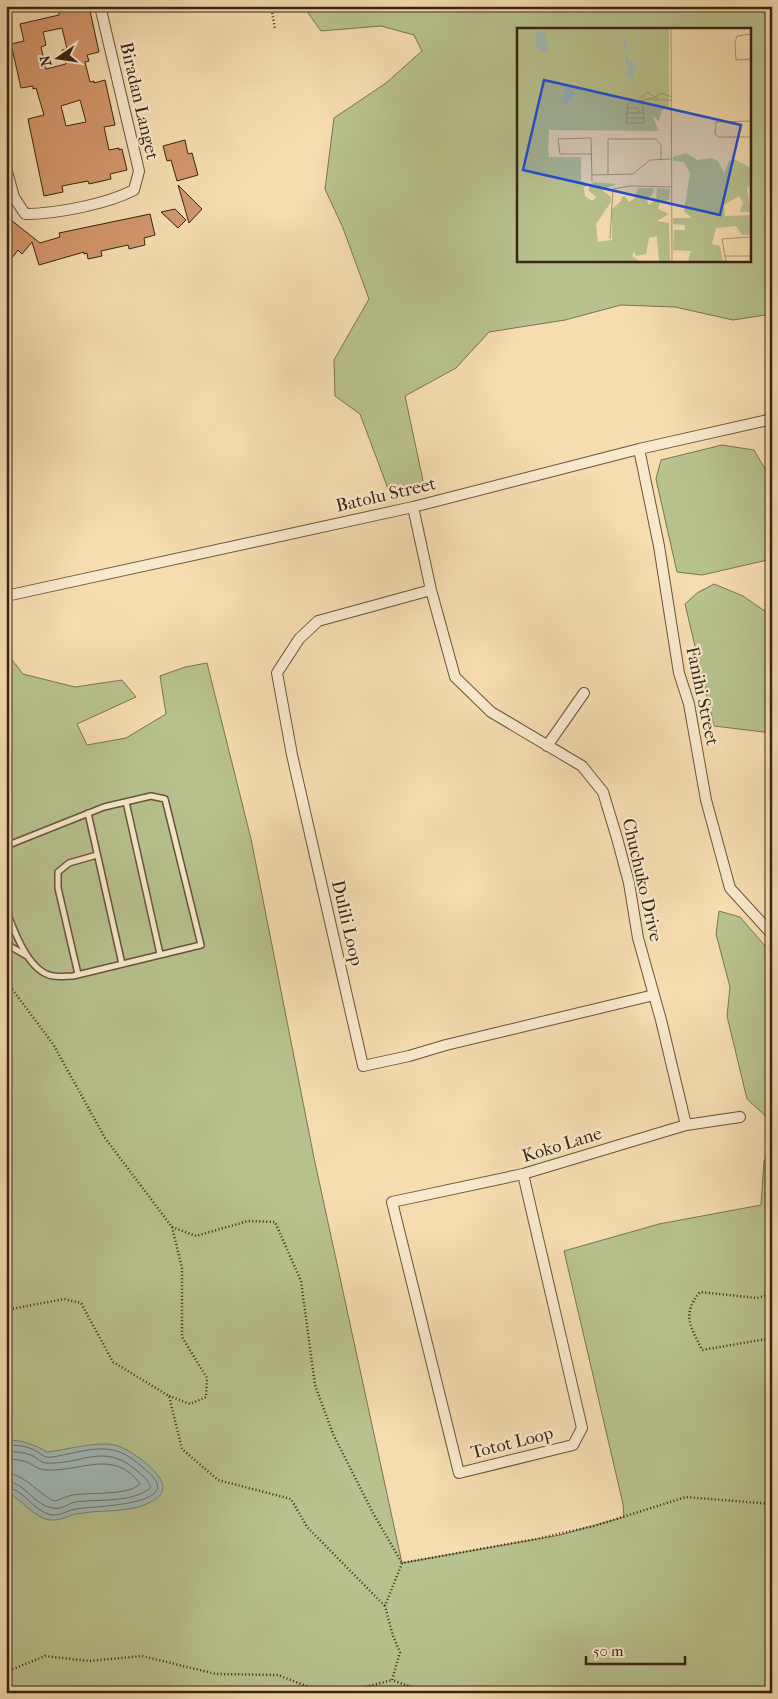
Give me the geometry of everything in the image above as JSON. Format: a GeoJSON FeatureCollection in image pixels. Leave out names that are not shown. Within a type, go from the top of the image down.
{"type":"FeatureCollection","features":[{"type":"Feature","properties":{"kind":"street","name":"Biradan Langet"},"geometry":{"type":"LineString","coordinates":[[6,168],[14,197],[25,214],[45,214],[119,198],[134,190],[139,171],[100,6]]}},
{"type":"Feature","properties":{"kind":"street","name":"Batolu Street"},"geometry":{"type":"LineString","coordinates":[[6,596],[413,507],[639,449],[772,419]]}},
{"type":"Feature","properties":{"kind":"street","name":"Fanihi Street"},"geometry":{"type":"LineString","coordinates":[[639,449],[659,546],[679,672],[689,704],[706,800],[730,888],[769,931],[772,930]]}},
{"type":"Feature","properties":{"kind":"street","name":"Chuchuko Drive"},"geometry":{"type":"LineString","coordinates":[[413,507],[431,590],[455,677],[491,712],[582,766],[603,792],[629,883],[638,938],[686,1125]]}},
{"type":"Feature","properties":{"kind":"street","name":"Dulili Loop"},"geometry":{"type":"LineString","coordinates":[[431,590],[318,621],[299,639],[277,673],[292,755],[363,1066],[654,995]]}},
{"type":"Feature","properties":{"kind":"street"},"geometry":{"type":"LineString","coordinates":[[547,746],[584,693]]}},
{"type":"Feature","properties":{"kind":"street","name":"Koko Lane"},"geometry":{"type":"LineString","coordinates":[[392,1202],[523,1174],[686,1125],[740,1117]]}},
{"type":"Feature","properties":{"kind":"street","name":"Totot Loop"},"geometry":{"type":"LineString","coordinates":[[392,1202],[459,1473],[573,1445],[582,1428],[523,1174]]}},
{"type":"Feature","properties":{"kind":"lane"},"geometry":{"type":"LineString","coordinates":[[6,846],[104,807],[151,796],[165,799],[201,945],[78,974],[52,976],[35,966],[28,957],[6,910]]}},
{"type":"Feature","properties":{"kind":"lane"},"geometry":{"type":"LineString","coordinates":[[126,802],[160,954]]}},
{"type":"Feature","properties":{"kind":"lane"},"geometry":{"type":"LineString","coordinates":[[88,813],[122,964]]}},
{"type":"Feature","properties":{"kind":"lane"},"geometry":{"type":"LineString","coordinates":[[78,974],[58,888],[58,872],[69,863],[98,855]]}},
{"type":"Feature","properties":{"kind":"lane"},"geometry":{"type":"LineString","coordinates":[[6,944],[28,957]]}},
{"type":"Feature","properties":{"kind":"path"},"geometry":{"type":"LineString","coordinates":[[271,6],[275,29]]}},
{"type":"Feature","properties":{"kind":"path"},"geometry":{"type":"LineString","coordinates":[[6,982],[53,1044],[104,1138],[172,1226],[182,1268],[182,1337],[207,1378],[206,1397],[190,1404],[169,1396],[114,1362],[81,1303],[64,1299],[6,1310]]}},
{"type":"Feature","properties":{"kind":"path"},"geometry":{"type":"LineString","coordinates":[[172,1226],[196,1236],[248,1221],[275,1222],[301,1281],[315,1385],[318,1394],[333,1434],[373,1513],[402,1563]]}},
{"type":"Feature","properties":{"kind":"path"},"geometry":{"type":"LineString","coordinates":[[772,1294],[757,1298],[700,1292],[690,1304],[690,1324],[702,1350],[772,1338]]}},
{"type":"Feature","properties":{"kind":"path"},"geometry":{"type":"LineString","coordinates":[[169,1396],[182,1449],[218,1480],[292,1499],[307,1526],[385,1606],[393,1636],[400,1652],[392,1680]]}},
{"type":"Feature","properties":{"kind":"path"},"geometry":{"type":"LineString","coordinates":[[402,1563],[536,1539],[594,1526],[686,1497],[772,1504]]}},
{"type":"Feature","properties":{"kind":"path"},"geometry":{"type":"LineString","coordinates":[[385,1606],[402,1563]]}},
{"type":"Feature","properties":{"kind":"path"},"geometry":{"type":"LineString","coordinates":[[6,1672],[45,1656],[89,1660],[142,1656],[216,1674],[278,1675],[324,1693]]}},
{"type":"Feature","properties":{"kind":"path"},"geometry":{"type":"LineString","coordinates":[[342,1693],[392,1680],[428,1693]]}},
{"type":"Feature","properties":{"kind":"green space"},"geometry":{"type":"Polygon","coordinates":[[[303,6],[772,6],[772,314],[733,320],[675,307],[621,305],[565,320],[489,332],[456,368],[405,396],[425,490],[390,494],[360,414],[335,396],[334,360],[369,299],[343,228],[325,189],[334,118],[386,83],[422,51],[414,35],[381,26],[321,31],[303,6]]]}},
{"type":"Feature","properties":{"kind":"green space"},"geometry":{"type":"Polygon","coordinates":[[[722,445],[754,450],[772,481],[772,559],[702,575],[677,572],[656,479],[661,460],[722,445]]]}},
{"type":"Feature","properties":{"kind":"green space"},"geometry":{"type":"Polygon","coordinates":[[[714,584],[743,596],[772,616],[772,733],[714,726],[685,604],[697,593],[714,584]]]}},
{"type":"Feature","properties":{"kind":"green space"},"geometry":{"type":"Polygon","coordinates":[[[6,652],[23,674],[75,687],[122,680],[136,697],[77,724],[87,745],[126,738],[166,714],[160,676],[185,667],[207,663],[251,839],[314,1158],[402,1563],[560,1535],[624,1517],[623,1504],[564,1251],[659,1224],[761,1205],[764,1161],[772,1149],[772,1693],[6,1693],[6,652]]]}},
{"type":"Feature","properties":{"kind":"green space"},"geometry":{"type":"Polygon","coordinates":[[[719,911],[740,917],[772,954],[772,1122],[747,1099],[727,1016],[730,987],[716,934],[719,911]]]}},
{"type":"Feature","properties":{"kind":"water"},"geometry":{"type":"Polygon","coordinates":[[[6,1440],[27,1443],[47,1452],[90,1445],[107,1444],[122,1447],[141,1459],[158,1475],[162,1483],[162,1491],[150,1503],[134,1508],[78,1514],[57,1520],[44,1519],[6,1491],[6,1440]]]}},
{"type":"Feature","properties":{"kind":"building"},"geometry":{"type":"Polygon","coordinates":[[[89,6],[99,52],[87,55],[89,61],[85,62],[90,82],[94,81],[94,83],[105,80],[115,125],[104,127],[109,150],[122,149],[127,170],[110,174],[111,179],[89,184],[88,181],[62,186],[63,192],[44,196],[28,119],[44,115],[36,88],[33,89],[33,86],[21,88],[11,44],[24,41],[20,24],[59,15],[59,12],[89,6]],[[62,28],[43,32],[46,45],[41,47],[46,69],[66,64],[62,50],[67,49],[62,28]],[[80,100],[61,106],[66,126],[86,122],[80,100]]]}},
{"type":"Feature","properties":{"kind":"building"},"geometry":{"type":"Polygon","coordinates":[[[185,140],[188,154],[192,153],[198,175],[177,181],[171,160],[167,161],[163,146],[185,140]]]}},
{"type":"Feature","properties":{"kind":"building"},"geometry":{"type":"Polygon","coordinates":[[[178,185],[202,209],[189,223],[178,185]]]}},
{"type":"Feature","properties":{"kind":"building"},"geometry":{"type":"Polygon","coordinates":[[[175,209],[186,220],[178,228],[161,212],[175,209]]]}},
{"type":"Feature","properties":{"kind":"building"},"geometry":{"type":"Polygon","coordinates":[[[150,214],[155,235],[144,238],[145,245],[129,249],[128,245],[101,251],[102,256],[88,259],[87,253],[84,254],[84,252],[39,265],[32,242],[22,254],[18,250],[6,266],[6,216],[40,243],[60,237],[59,233],[150,214]]]}}]}
